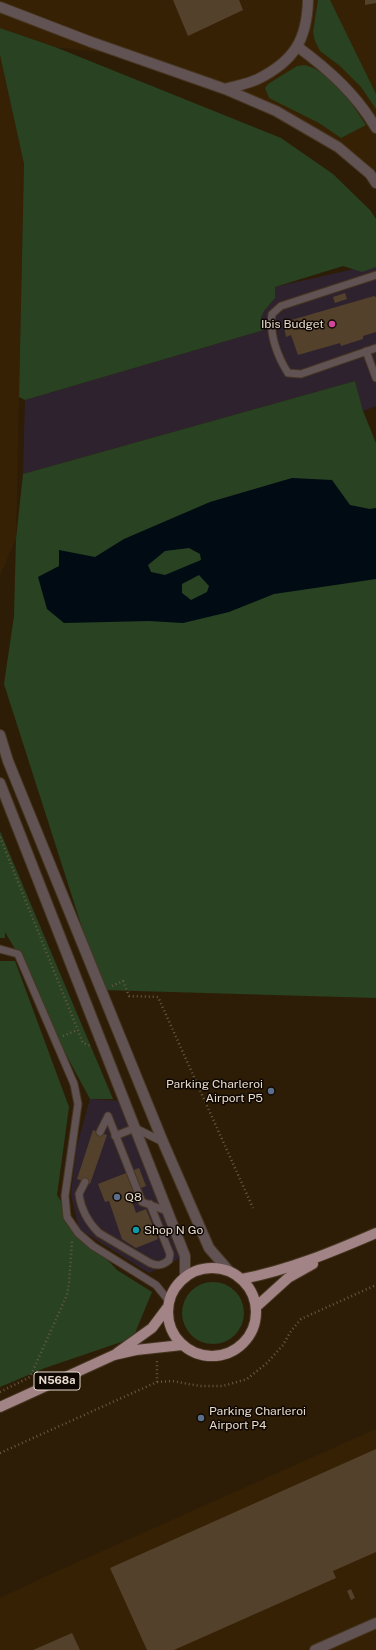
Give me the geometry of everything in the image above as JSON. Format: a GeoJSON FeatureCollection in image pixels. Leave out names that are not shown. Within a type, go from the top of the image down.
{"type":"FeatureCollection","features":[{"type":"Feature","properties":{"kind":"main road"},"geometry":{"type":"LineString","coordinates":[[242,1279],[282,1270],[332,1252],[376,1233]]}},
{"type":"Feature","properties":{"kind":"main road"},"geometry":{"type":"LineString","coordinates":[[256,1307],[288,1278],[332,1252]]}},
{"type":"Feature","properties":{"kind":"main road","name":"N568a"},"geometry":{"type":"LineString","coordinates":[[0,1407],[114,1355],[152,1328],[168,1304],[175,1287],[185,1276],[199,1269],[215,1267],[229,1271],[242,1279],[252,1293],[256,1307],[255,1322],[249,1336],[232,1351],[225,1354],[210,1356],[195,1353],[182,1345],[136,1350],[114,1355]]}},
{"type":"Feature","properties":{"kind":"main road"},"geometry":{"type":"LineString","coordinates":[[168,1304],[168,1322],[182,1345]]}},
{"type":"Feature","properties":{"kind":"street"},"geometry":{"type":"LineString","coordinates":[[225,89],[257,80],[284,62],[298,47],[308,19],[308,0]]}},
{"type":"Feature","properties":{"kind":"street"},"geometry":{"type":"LineString","coordinates":[[0,7],[91,42],[225,89],[276,111],[338,148],[370,174],[376,183]]}},
{"type":"Feature","properties":{"kind":"street"},"geometry":{"type":"LineString","coordinates":[[298,47],[321,64],[342,83],[376,128]]}},
{"type":"Feature","properties":{"kind":"street"},"geometry":{"type":"LineString","coordinates":[[0,735],[8,761],[164,1142],[210,1248],[229,1271]]}},
{"type":"Feature","properties":{"kind":"street"},"geometry":{"type":"LineString","coordinates":[[0,783],[185,1256],[185,1276]]}},
{"type":"Feature","properties":{"kind":"street"},"geometry":{"type":"LineString","coordinates":[[315,1650],[376,1623]]}},
{"type":"Feature","properties":{"kind":"lane"},"geometry":{"type":"LineString","coordinates":[[376,275],[281,306],[272,314],[270,325],[280,361],[288,373],[301,374],[376,348]]}},
{"type":"Feature","properties":{"kind":"lane"},"geometry":{"type":"LineString","coordinates":[[366,351],[376,378]]}},
{"type":"Feature","properties":{"kind":"lane"},"geometry":{"type":"LineString","coordinates":[[0,949],[18,954],[74,1084],[78,1104],[65,1196],[68,1217],[78,1233],[93,1246],[156,1285],[168,1304]]}},
{"type":"Feature","properties":{"kind":"lane"},"geometry":{"type":"LineString","coordinates":[[100,1132],[108,1116],[142,1202],[167,1211]]}},
{"type":"Feature","properties":{"kind":"lane"},"geometry":{"type":"LineString","coordinates":[[115,1136],[134,1128],[164,1142]]}},
{"type":"Feature","properties":{"kind":"lane"},"geometry":{"type":"LineString","coordinates":[[85,1182],[79,1194],[84,1214],[92,1226],[112,1240],[157,1266],[164,1264],[169,1260],[170,1254],[150,1204]]}},
{"type":"Feature","properties":{"kind":"path"},"geometry":{"type":"LineString","coordinates":[[0,837],[82,1043],[92,1047]]}},
{"type":"Feature","properties":{"kind":"path"},"geometry":{"type":"LineString","coordinates":[[102,990],[123,981],[129,996],[158,997],[253,1208]]}},
{"type":"Feature","properties":{"kind":"path"},"geometry":{"type":"LineString","coordinates":[[55,1040],[77,1030]]}},
{"type":"Feature","properties":{"kind":"path"},"geometry":{"type":"LineString","coordinates":[[0,1392],[30,1377],[67,1295],[72,1236]]}},
{"type":"Feature","properties":{"kind":"path"},"geometry":{"type":"LineString","coordinates":[[0,1453],[157,1382],[172,1381],[200,1386],[223,1386],[246,1379],[267,1363],[301,1319],[376,1285]]}},
{"type":"Feature","properties":{"kind":"path"},"geometry":{"type":"LineString","coordinates":[[157,1382],[158,1355]]}},
{"type":"Feature","properties":{"kind":"shaded area"},"geometry":{"type":"Polygon","coordinates":[[[0,0],[376,0],[376,183],[370,174],[277,111],[133,56],[55,47],[0,28],[0,0]]]}},
{"type":"Feature","properties":{"kind":"shaded area"},"geometry":{"type":"Polygon","coordinates":[[[0,55],[24,164],[16,539],[0,575],[0,55]]]}},
{"type":"Feature","properties":{"kind":"shaded area"},"geometry":{"type":"Polygon","coordinates":[[[376,264],[376,406],[363,411],[355,381],[23,474],[25,400],[264,330],[261,317],[275,298],[275,287],[376,264]]]}},
{"type":"Feature","properties":{"kind":"shaded area"},"geometry":{"type":"Polygon","coordinates":[[[292,478],[332,480],[350,505],[370,509],[376,508],[376,579],[274,594],[229,612],[183,623],[149,621],[64,623],[47,609],[38,577],[59,566],[59,550],[95,557],[124,539],[210,502],[292,478]],[[189,548],[165,551],[148,565],[151,572],[165,575],[201,560],[200,554],[189,548]],[[199,575],[182,584],[182,593],[191,600],[207,592],[209,586],[199,575]]]}},
{"type":"Feature","properties":{"kind":"shaded area"},"geometry":{"type":"Polygon","coordinates":[[[90,1099],[124,1101],[185,1256],[149,1273],[79,1229],[71,1195],[76,1149],[90,1099]]]}},
{"type":"Feature","properties":{"kind":"shaded area"},"geometry":{"type":"Polygon","coordinates":[[[376,1429],[376,1650],[0,1650],[0,1598],[376,1429]]]}},
{"type":"Feature","properties":{"kind":"green space"},"geometry":{"type":"Polygon","coordinates":[[[318,0],[330,0],[376,94],[376,109],[361,87],[340,66],[320,51],[315,41],[313,32],[318,0]]]}},
{"type":"Feature","properties":{"kind":"green space"},"geometry":{"type":"Polygon","coordinates":[[[0,28],[55,47],[281,138],[333,174],[370,210],[376,219],[376,267],[362,272],[343,266],[275,287],[275,298],[261,317],[264,330],[25,400],[19,397],[24,164],[0,55],[0,28]]]}},
{"type":"Feature","properties":{"kind":"green space"},"geometry":{"type":"Polygon","coordinates":[[[305,65],[314,68],[332,81],[348,98],[366,125],[341,138],[319,123],[269,98],[265,88],[268,84],[297,66],[305,65]]]}},
{"type":"Feature","properties":{"kind":"green space"},"geometry":{"type":"Polygon","coordinates":[[[355,381],[363,411],[376,443],[376,998],[102,990],[4,684],[14,616],[16,539],[23,474],[355,381]]]}},
{"type":"Feature","properties":{"kind":"green space"},"geometry":{"type":"Polygon","coordinates":[[[0,831],[113,1099],[90,1099],[44,1014],[18,954],[5,932],[5,938],[0,938],[0,831]]]}},
{"type":"Feature","properties":{"kind":"green space"},"geometry":{"type":"Polygon","coordinates":[[[0,961],[15,961],[69,1107],[57,1195],[79,1229],[117,1270],[152,1292],[133,1338],[45,1368],[0,1387],[0,961]]]}},
{"type":"Feature","properties":{"kind":"green space"},"geometry":{"type":"Polygon","coordinates":[[[207,1282],[219,1282],[235,1291],[242,1301],[244,1313],[242,1325],[235,1335],[219,1344],[207,1344],[196,1339],[187,1330],[182,1319],[182,1307],[187,1296],[196,1287],[207,1282]]]}},
{"type":"Feature","properties":{"kind":"building"},"geometry":{"type":"Polygon","coordinates":[[[173,0],[239,0],[243,10],[188,36],[173,0]]]}},
{"type":"Feature","properties":{"kind":"building"},"geometry":{"type":"Polygon","coordinates":[[[365,0],[376,0],[376,3],[365,5],[365,0]]]}},
{"type":"Feature","properties":{"kind":"building"},"geometry":{"type":"Polygon","coordinates":[[[345,293],[347,299],[335,303],[333,297],[345,293]]]}},
{"type":"Feature","properties":{"kind":"building","name":"Ibis Budget"},"geometry":{"type":"Polygon","coordinates":[[[374,296],[376,297],[376,332],[363,336],[363,339],[341,346],[340,343],[298,355],[291,335],[286,337],[284,327],[288,326],[288,321],[374,296]]]}},
{"type":"Feature","properties":{"kind":"building"},"geometry":{"type":"Polygon","coordinates":[[[93,1130],[107,1135],[90,1184],[77,1179],[93,1130]]]}},
{"type":"Feature","properties":{"kind":"building"},"geometry":{"type":"Polygon","coordinates":[[[139,1168],[146,1186],[129,1193],[136,1213],[146,1209],[158,1239],[136,1248],[122,1239],[109,1201],[105,1202],[98,1184],[139,1168]]]}},
{"type":"Feature","properties":{"kind":"building"},"geometry":{"type":"Polygon","coordinates":[[[376,1449],[376,1552],[333,1571],[336,1578],[174,1650],[147,1650],[110,1568],[376,1449]]]}},
{"type":"Feature","properties":{"kind":"building"},"geometry":{"type":"Polygon","coordinates":[[[351,1589],[355,1598],[351,1600],[347,1591],[351,1589]]]}},
{"type":"Feature","properties":{"kind":"building"},"geometry":{"type":"Polygon","coordinates":[[[72,1633],[80,1650],[33,1650],[72,1633]]]}},
{"type":"Feature","properties":{"kind":"place","name":"Ibis Budget"},"geometry":{"type":"Point","coordinates":[332,324]}},
{"type":"Feature","properties":{"kind":"place","name":"Parking Charleroi Airport P5"},"geometry":{"type":"Point","coordinates":[271,1091]}},
{"type":"Feature","properties":{"kind":"place","name":"Q8"},"geometry":{"type":"Point","coordinates":[117,1197]}},
{"type":"Feature","properties":{"kind":"place","name":"Shop N Go"},"geometry":{"type":"Point","coordinates":[136,1230]}},
{"type":"Feature","properties":{"kind":"place","name":"Parking Charleroi Airport P4"},"geometry":{"type":"Point","coordinates":[201,1418]}}]}
